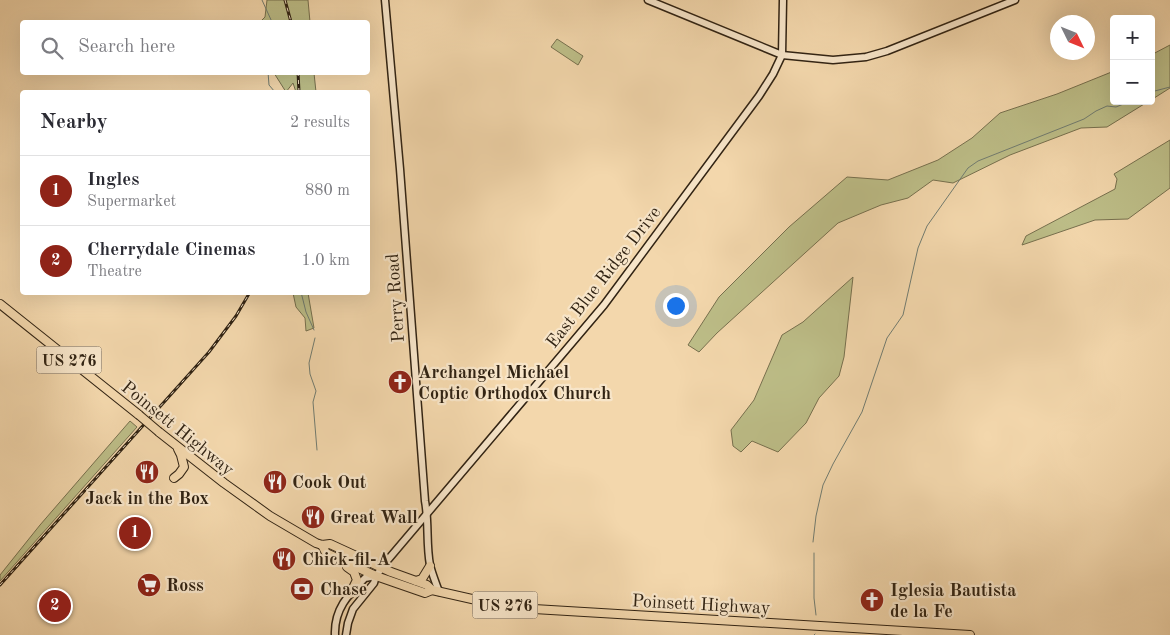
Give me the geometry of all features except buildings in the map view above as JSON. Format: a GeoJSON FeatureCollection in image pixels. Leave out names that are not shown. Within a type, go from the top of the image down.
{"type":"FeatureCollection","features":[{"type":"Feature","properties":{"kind":"highway","name":"Poinsett Highway"},"geometry":{"type":"LineString","coordinates":[[0,304],[159,432],[257,507],[290,529],[322,545],[330,544],[382,568],[427,585],[436,591]]}},
{"type":"Feature","properties":{"kind":"highway"},"geometry":{"type":"LineString","coordinates":[[174,478],[184,467],[176,445]]}},
{"type":"Feature","properties":{"kind":"highway","name":"Poinsett Highway"},"geometry":{"type":"LineString","coordinates":[[322,545],[326,553],[376,576],[425,592],[436,591],[494,604],[534,609],[970,635]]}},
{"type":"Feature","properties":{"kind":"highway"},"geometry":{"type":"LineString","coordinates":[[333,557],[354,572],[356,576],[356,584],[350,594]]}},
{"type":"Feature","properties":{"kind":"highway"},"geometry":{"type":"LineString","coordinates":[[416,581],[422,579],[430,566]]}},
{"type":"Feature","properties":{"kind":"main road","name":"Perry Road"},"geometry":{"type":"LineString","coordinates":[[386,0],[430,566],[436,591]]}},
{"type":"Feature","properties":{"kind":"main road"},"geometry":{"type":"LineString","coordinates":[[648,0],[782,55],[833,60],[866,57],[901,46],[1015,0]]}},
{"type":"Feature","properties":{"kind":"main road"},"geometry":{"type":"LineString","coordinates":[[782,55],[783,0]]}},
{"type":"Feature","properties":{"kind":"main road","name":"East Blue Ridge Drive"},"geometry":{"type":"LineString","coordinates":[[346,635],[353,609],[374,583],[376,576],[382,568],[604,305],[759,96],[782,55]]}},
{"type":"Feature","properties":{"kind":"main road"},"geometry":{"type":"LineString","coordinates":[[335,635],[338,611],[365,578],[376,576]]}},
{"type":"Feature","properties":{"kind":"green space"},"geometry":{"type":"Polygon","coordinates":[[[267,0],[308,0],[310,20],[262,20],[265,17],[267,0]]]}},
{"type":"Feature","properties":{"kind":"green space"},"geometry":{"type":"Polygon","coordinates":[[[557,39],[583,56],[578,65],[551,47],[557,39]]]}},
{"type":"Feature","properties":{"kind":"green space"},"geometry":{"type":"Polygon","coordinates":[[[1170,45],[1170,88],[1155,97],[1155,60],[1155,53],[1170,45]]]}},
{"type":"Feature","properties":{"kind":"green space"},"geometry":{"type":"Polygon","coordinates":[[[1110,73],[1110,105],[1143,105],[1107,127],[1081,128],[1010,155],[953,183],[933,180],[908,198],[881,205],[838,223],[717,333],[699,352],[688,345],[719,297],[789,227],[847,177],[888,180],[938,160],[972,138],[1000,113],[1057,94],[1110,73]]]}},
{"type":"Feature","properties":{"kind":"green space"},"geometry":{"type":"Polygon","coordinates":[[[275,75],[314,75],[316,90],[295,90],[293,83],[288,90],[285,90],[275,75]]]}},
{"type":"Feature","properties":{"kind":"green space"},"geometry":{"type":"Polygon","coordinates":[[[1170,140],[1170,188],[1128,219],[1095,220],[1022,245],[1026,236],[1115,189],[1117,179],[1114,174],[1170,140]]]}},
{"type":"Feature","properties":{"kind":"green space"},"geometry":{"type":"Polygon","coordinates":[[[853,277],[844,357],[839,376],[819,398],[806,423],[778,452],[752,441],[741,452],[733,446],[731,430],[754,400],[782,335],[803,322],[853,277]]]}},
{"type":"Feature","properties":{"kind":"green space"},"geometry":{"type":"Polygon","coordinates":[[[293,295],[308,295],[314,328],[306,331],[305,318],[296,307],[293,295]]]}},
{"type":"Feature","properties":{"kind":"green space"},"geometry":{"type":"Polygon","coordinates":[[[130,421],[137,427],[0,581],[0,575],[40,525],[130,421]]]}},
{"type":"Feature","properties":{"kind":"waterway"},"geometry":{"type":"LineString","coordinates":[[262,0],[271,20]]}},
{"type":"Feature","properties":{"kind":"waterway"},"geometry":{"type":"LineString","coordinates":[[268,75],[269,85],[273,90]]}},
{"type":"Feature","properties":{"kind":"waterway"},"geometry":{"type":"LineString","coordinates":[[1155,91],[1170,87]]}},
{"type":"Feature","properties":{"kind":"waterway"},"geometry":{"type":"LineString","coordinates":[[813,542],[816,516],[823,485],[862,412],[887,338],[903,315],[918,248],[927,226],[968,168],[978,161],[1084,119],[1107,106],[1116,107],[1121,105]]}},
{"type":"Feature","properties":{"kind":"waterway"},"geometry":{"type":"LineString","coordinates":[[302,295],[306,312],[314,330]]}},
{"type":"Feature","properties":{"kind":"waterway"},"geometry":{"type":"LineString","coordinates":[[315,338],[309,363],[310,374],[316,391],[313,402],[317,450]]}},
{"type":"Feature","properties":{"kind":"waterway"},"geometry":{"type":"LineString","coordinates":[[814,553],[816,615]]}},
{"type":"Feature","properties":{"kind":"railway"},"geometry":{"type":"LineString","coordinates":[[285,0],[290,20]]}},
{"type":"Feature","properties":{"kind":"railway"},"geometry":{"type":"LineString","coordinates":[[298,75],[299,90]]}},
{"type":"Feature","properties":{"kind":"railway"},"geometry":{"type":"LineString","coordinates":[[0,585],[209,352],[236,316],[248,295]]}},
{"type":"Feature","properties":{"kind":"place","name":"Archangel Michael Coptic Orthodox Church"},"geometry":{"type":"Point","coordinates":[400,382]}},
{"type":"Feature","properties":{"kind":"place","name":"Jack in the Box"},"geometry":{"type":"Point","coordinates":[147,472]}},
{"type":"Feature","properties":{"kind":"place","name":"Cook Out"},"geometry":{"type":"Point","coordinates":[275,482]}},
{"type":"Feature","properties":{"kind":"place","name":"Great Wall"},"geometry":{"type":"Point","coordinates":[313,517]}},
{"type":"Feature","properties":{"kind":"place","name":"Ingles"},"geometry":{"type":"Point","coordinates":[135,533]}},
{"type":"Feature","properties":{"kind":"place","name":"Chick-fil-A"},"geometry":{"type":"Point","coordinates":[284,559]}},
{"type":"Feature","properties":{"kind":"place","name":"Ross"},"geometry":{"type":"Point","coordinates":[149,585]}},
{"type":"Feature","properties":{"kind":"place","name":"Chase"},"geometry":{"type":"Point","coordinates":[302,589]}},
{"type":"Feature","properties":{"kind":"place","name":"Iglesia Bautista de la Fe"},"geometry":{"type":"Point","coordinates":[872,600]}},
{"type":"Feature","properties":{"kind":"place","name":"Cherrydale Cinemas"},"geometry":{"type":"Point","coordinates":[55,606]}}]}
